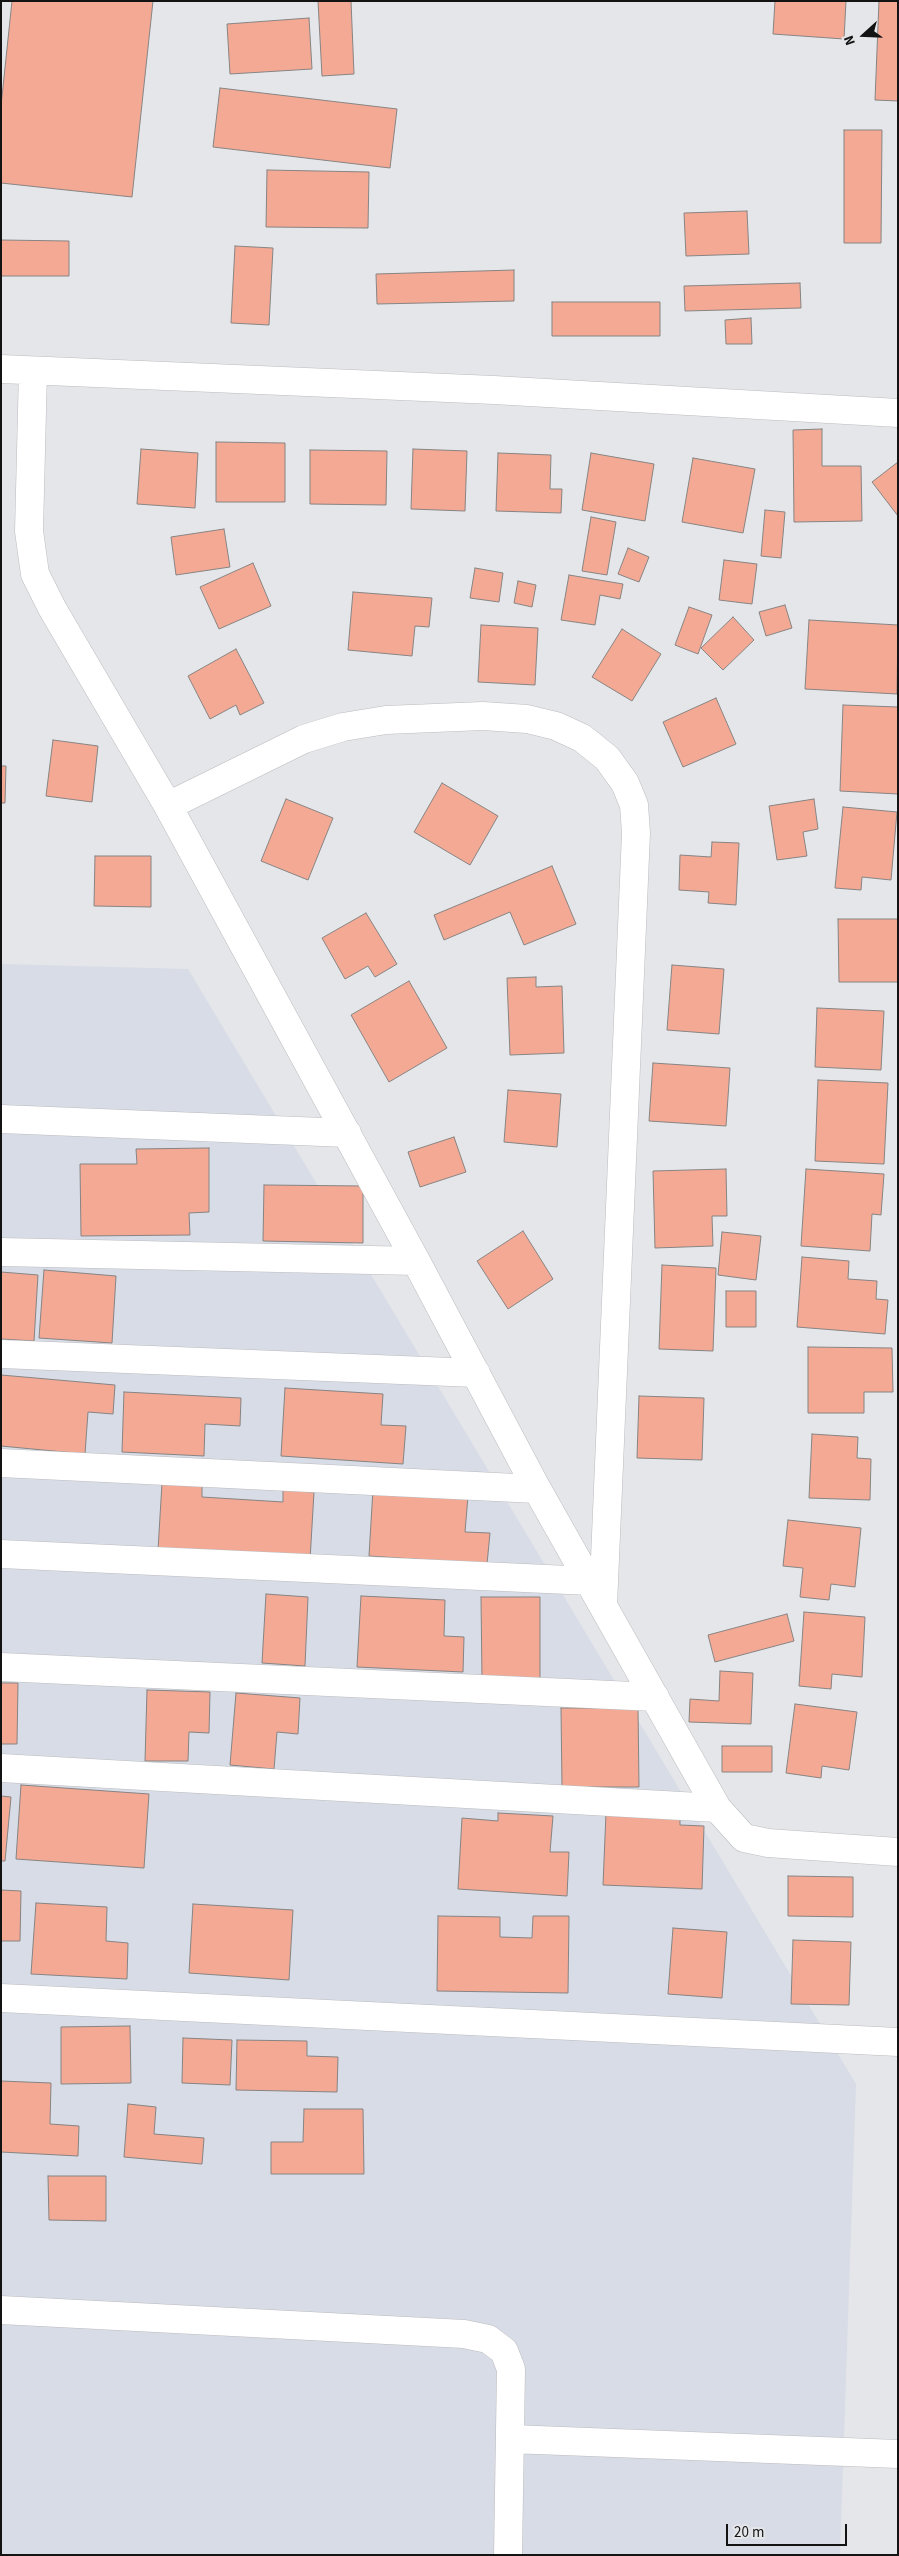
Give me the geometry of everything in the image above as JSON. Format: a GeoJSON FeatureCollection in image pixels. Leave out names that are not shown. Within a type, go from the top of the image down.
{"type":"FeatureCollection","features":[{"type":"Feature","properties":{"kind":"street"},"geometry":{"type":"LineString","coordinates":[[1,370],[484,390],[898,413]]}},
{"type":"Feature","properties":{"kind":"street"},"geometry":{"type":"LineString","coordinates":[[33,371],[29,531],[35,574],[52,608],[168,806],[347,1133],[537,1489],[717,1808],[744,1838],[768,1843],[898,1852]]}},
{"type":"Feature","properties":{"kind":"street"},"geometry":{"type":"LineString","coordinates":[[168,806],[304,739],[343,727],[386,720],[483,716],[534,720],[556,726],[582,738],[607,758],[625,783],[634,805],[636,833],[603,1605]]}},
{"type":"Feature","properties":{"kind":"street"},"geometry":{"type":"LineString","coordinates":[[1,1119],[347,1133]]}},
{"type":"Feature","properties":{"kind":"street"},"geometry":{"type":"LineString","coordinates":[[1,1252],[416,1261]]}},
{"type":"Feature","properties":{"kind":"street"},"geometry":{"type":"LineString","coordinates":[[1,1354],[476,1373]]}},
{"type":"Feature","properties":{"kind":"street"},"geometry":{"type":"LineString","coordinates":[[1,1463],[537,1489]]}},
{"type":"Feature","properties":{"kind":"street"},"geometry":{"type":"LineString","coordinates":[[1,1554],[590,1581]]}},
{"type":"Feature","properties":{"kind":"street"},"geometry":{"type":"LineString","coordinates":[[1,1667],[656,1697]]}},
{"type":"Feature","properties":{"kind":"street"},"geometry":{"type":"LineString","coordinates":[[1,1768],[717,1808]]}},
{"type":"Feature","properties":{"kind":"street"},"geometry":{"type":"LineString","coordinates":[[1,1998],[898,2042]]}},
{"type":"Feature","properties":{"kind":"street"},"geometry":{"type":"LineString","coordinates":[[1,2310],[464,2334],[488,2339],[504,2351],[511,2369],[508,2555]]}},
{"type":"Feature","properties":{"kind":"street"},"geometry":{"type":"LineString","coordinates":[[511,2439],[898,2454]]}},
{"type":"Feature","properties":{"kind":"shaded area"},"geometry":{"type":"Polygon","coordinates":[[[1,964],[188,969],[856,2084],[840,2555],[1,2555],[1,964]]]}},
{"type":"Feature","properties":{"kind":"building"},"geometry":{"type":"Polygon","coordinates":[[[12,1],[153,1],[132,197],[1,183],[1,106],[12,1]]]}},
{"type":"Feature","properties":{"kind":"building"},"geometry":{"type":"Polygon","coordinates":[[[318,1],[351,1],[354,74],[322,76],[318,1]]]}},
{"type":"Feature","properties":{"kind":"building"},"geometry":{"type":"Polygon","coordinates":[[[775,1],[846,1],[844,39],[773,34],[775,1]]]}},
{"type":"Feature","properties":{"kind":"building"},"geometry":{"type":"Polygon","coordinates":[[[879,1],[898,1],[898,101],[875,100],[879,1]]]}},
{"type":"Feature","properties":{"kind":"building"},"geometry":{"type":"Polygon","coordinates":[[[309,18],[312,69],[230,74],[227,24],[309,18]]]}},
{"type":"Feature","properties":{"kind":"building"},"geometry":{"type":"Polygon","coordinates":[[[220,88],[397,109],[390,168],[213,147],[220,88]]]}},
{"type":"Feature","properties":{"kind":"building"},"geometry":{"type":"Polygon","coordinates":[[[844,130],[882,130],[881,243],[844,243],[844,130]]]}},
{"type":"Feature","properties":{"kind":"building"},"geometry":{"type":"Polygon","coordinates":[[[267,170],[369,172],[368,228],[266,227],[267,170]]]}},
{"type":"Feature","properties":{"kind":"building"},"geometry":{"type":"Polygon","coordinates":[[[747,211],[749,254],[686,256],[684,213],[747,211]]]}},
{"type":"Feature","properties":{"kind":"building"},"geometry":{"type":"Polygon","coordinates":[[[1,240],[69,241],[69,276],[1,276],[1,240]]]}},
{"type":"Feature","properties":{"kind":"building"},"geometry":{"type":"Polygon","coordinates":[[[235,246],[273,248],[269,325],[231,323],[235,246]]]}},
{"type":"Feature","properties":{"kind":"building"},"geometry":{"type":"Polygon","coordinates":[[[514,270],[514,301],[377,304],[376,274],[514,270]]]}},
{"type":"Feature","properties":{"kind":"building"},"geometry":{"type":"Polygon","coordinates":[[[800,283],[801,308],[685,311],[684,286],[800,283]]]}},
{"type":"Feature","properties":{"kind":"building"},"geometry":{"type":"Polygon","coordinates":[[[552,302],[660,302],[660,336],[552,336],[552,302]]]}},
{"type":"Feature","properties":{"kind":"building"},"geometry":{"type":"Polygon","coordinates":[[[751,318],[752,344],[726,344],[725,320],[751,318]]]}},
{"type":"Feature","properties":{"kind":"building"},"geometry":{"type":"Polygon","coordinates":[[[822,429],[822,466],[861,466],[862,521],[794,522],[793,430],[822,429]]]}},
{"type":"Feature","properties":{"kind":"building"},"geometry":{"type":"Polygon","coordinates":[[[216,442],[285,443],[285,502],[216,502],[216,442]]]}},
{"type":"Feature","properties":{"kind":"building"},"geometry":{"type":"Polygon","coordinates":[[[141,449],[198,453],[195,508],[137,504],[141,449]]]}},
{"type":"Feature","properties":{"kind":"building"},"geometry":{"type":"Polygon","coordinates":[[[413,449],[467,451],[465,511],[411,509],[413,449]]]}},
{"type":"Feature","properties":{"kind":"building"},"geometry":{"type":"Polygon","coordinates":[[[310,450],[387,451],[386,505],[310,504],[310,450]]]}},
{"type":"Feature","properties":{"kind":"building"},"geometry":{"type":"Polygon","coordinates":[[[498,453],[551,455],[550,489],[562,489],[561,513],[496,511],[498,453]]]}},
{"type":"Feature","properties":{"kind":"building"},"geometry":{"type":"Polygon","coordinates":[[[591,453],[654,464],[645,521],[582,510],[591,453]]]}},
{"type":"Feature","properties":{"kind":"building"},"geometry":{"type":"Polygon","coordinates":[[[693,458],[755,469],[743,533],[682,522],[693,458]]]}},
{"type":"Feature","properties":{"kind":"building"},"geometry":{"type":"Polygon","coordinates":[[[898,462],[898,516],[872,482],[898,462]]]}},
{"type":"Feature","properties":{"kind":"building"},"geometry":{"type":"Polygon","coordinates":[[[765,510],[785,512],[781,558],[761,556],[765,510]]]}},
{"type":"Feature","properties":{"kind":"building"},"geometry":{"type":"Polygon","coordinates":[[[591,517],[616,522],[607,575],[582,571],[591,517]]]}},
{"type":"Feature","properties":{"kind":"building"},"geometry":{"type":"Polygon","coordinates":[[[224,529],[230,567],[176,575],[171,537],[224,529]]]}},
{"type":"Feature","properties":{"kind":"building"},"geometry":{"type":"Polygon","coordinates":[[[628,548],[649,557],[639,582],[618,574],[628,548]]]}},
{"type":"Feature","properties":{"kind":"building"},"geometry":{"type":"Polygon","coordinates":[[[724,560],[757,564],[752,604],[719,600],[724,560]]]}},
{"type":"Feature","properties":{"kind":"building"},"geometry":{"type":"Polygon","coordinates":[[[253,563],[271,606],[219,629],[200,587],[253,563]]]}},
{"type":"Feature","properties":{"kind":"building"},"geometry":{"type":"Polygon","coordinates":[[[475,568],[503,573],[499,602],[470,598],[475,568]]]}},
{"type":"Feature","properties":{"kind":"building"},"geometry":{"type":"Polygon","coordinates":[[[569,575],[623,584],[620,599],[600,595],[595,625],[561,620],[569,575]]]}},
{"type":"Feature","properties":{"kind":"building"},"geometry":{"type":"Polygon","coordinates":[[[518,581],[536,585],[532,607],[514,603],[518,581]]]}},
{"type":"Feature","properties":{"kind":"building"},"geometry":{"type":"Polygon","coordinates":[[[353,592],[432,598],[429,627],[415,626],[412,656],[348,650],[353,592]]]}},
{"type":"Feature","properties":{"kind":"building"},"geometry":{"type":"Polygon","coordinates":[[[785,605],[792,628],[766,636],[759,612],[785,605]]]}},
{"type":"Feature","properties":{"kind":"building"},"geometry":{"type":"Polygon","coordinates":[[[689,607],[712,615],[698,654],[675,645],[689,607]]]}},
{"type":"Feature","properties":{"kind":"building"},"geometry":{"type":"Polygon","coordinates":[[[733,617],[754,640],[723,670],[701,648],[733,617]]]}},
{"type":"Feature","properties":{"kind":"building"},"geometry":{"type":"Polygon","coordinates":[[[809,620],[898,625],[897,694],[805,689],[809,620]]]}},
{"type":"Feature","properties":{"kind":"building"},"geometry":{"type":"Polygon","coordinates":[[[481,625],[538,628],[535,685],[478,682],[481,625]]]}},
{"type":"Feature","properties":{"kind":"building"},"geometry":{"type":"Polygon","coordinates":[[[622,629],[661,654],[632,701],[592,677],[622,629]]]}},
{"type":"Feature","properties":{"kind":"building"},"geometry":{"type":"Polygon","coordinates":[[[236,649],[264,703],[240,715],[236,705],[210,719],[188,676],[236,649]]]}},
{"type":"Feature","properties":{"kind":"building"},"geometry":{"type":"Polygon","coordinates":[[[716,698],[736,744],[683,767],[663,722],[716,698]]]}},
{"type":"Feature","properties":{"kind":"building"},"geometry":{"type":"Polygon","coordinates":[[[843,705],[898,707],[898,794],[840,791],[843,705]]]}},
{"type":"Feature","properties":{"kind":"building"},"geometry":{"type":"Polygon","coordinates":[[[53,740],[98,746],[92,802],[46,796],[53,740]]]}},
{"type":"Feature","properties":{"kind":"building"},"geometry":{"type":"Polygon","coordinates":[[[1,766],[6,766],[5,803],[1,803],[1,766]]]}},
{"type":"Feature","properties":{"kind":"building"},"geometry":{"type":"Polygon","coordinates":[[[442,783],[498,816],[470,865],[414,832],[442,783]]]}},
{"type":"Feature","properties":{"kind":"building"},"geometry":{"type":"Polygon","coordinates":[[[286,799],[333,818],[308,880],[261,861],[286,799]]]}},
{"type":"Feature","properties":{"kind":"building"},"geometry":{"type":"Polygon","coordinates":[[[814,799],[818,829],[803,832],[807,856],[777,860],[769,806],[814,799]]]}},
{"type":"Feature","properties":{"kind":"building"},"geometry":{"type":"Polygon","coordinates":[[[843,807],[897,812],[891,880],[862,877],[861,890],[835,888],[843,807]]]}},
{"type":"Feature","properties":{"kind":"building"},"geometry":{"type":"Polygon","coordinates":[[[712,842],[739,843],[736,905],[708,903],[709,892],[679,890],[680,855],[711,857],[712,842]]]}},
{"type":"Feature","properties":{"kind":"building"},"geometry":{"type":"Polygon","coordinates":[[[95,856],[151,856],[151,907],[94,906],[95,856]]]}},
{"type":"Feature","properties":{"kind":"building"},"geometry":{"type":"Polygon","coordinates":[[[552,866],[576,924],[524,945],[510,912],[444,940],[434,915],[552,866]]]}},
{"type":"Feature","properties":{"kind":"building"},"geometry":{"type":"Polygon","coordinates":[[[366,913],[397,964],[375,977],[368,966],[345,979],[322,938],[366,913]]]}},
{"type":"Feature","properties":{"kind":"building"},"geometry":{"type":"Polygon","coordinates":[[[838,919],[898,919],[898,982],[839,982],[838,919]]]}},
{"type":"Feature","properties":{"kind":"building"},"geometry":{"type":"Polygon","coordinates":[[[672,965],[724,969],[719,1034],[667,1030],[672,965]]]}},
{"type":"Feature","properties":{"kind":"building"},"geometry":{"type":"Polygon","coordinates":[[[536,977],[536,987],[562,986],[564,1053],[510,1055],[507,978],[536,977]]]}},
{"type":"Feature","properties":{"kind":"building"},"geometry":{"type":"Polygon","coordinates":[[[409,981],[447,1048],[389,1082],[351,1015],[409,981]]]}},
{"type":"Feature","properties":{"kind":"building"},"geometry":{"type":"Polygon","coordinates":[[[817,1008],[884,1011],[881,1070],[815,1067],[817,1008]]]}},
{"type":"Feature","properties":{"kind":"building"},"geometry":{"type":"Polygon","coordinates":[[[653,1063],[730,1068],[726,1126],[649,1121],[653,1063]]]}},
{"type":"Feature","properties":{"kind":"building"},"geometry":{"type":"Polygon","coordinates":[[[818,1080],[888,1083],[884,1164],[815,1161],[818,1080]]]}},
{"type":"Feature","properties":{"kind":"building"},"geometry":{"type":"Polygon","coordinates":[[[508,1090],[561,1094],[557,1147],[504,1142],[508,1090]]]}},
{"type":"Feature","properties":{"kind":"building"},"geometry":{"type":"Polygon","coordinates":[[[454,1137],[466,1172],[420,1187],[408,1152],[454,1137]]]}},
{"type":"Feature","properties":{"kind":"building"},"geometry":{"type":"Polygon","coordinates":[[[209,1148],[209,1212],[189,1213],[190,1235],[81,1236],[80,1164],[137,1164],[136,1149],[209,1148]]]}},
{"type":"Feature","properties":{"kind":"building"},"geometry":{"type":"Polygon","coordinates":[[[726,1169],[727,1216],[712,1216],[713,1246],[655,1248],[653,1171],[726,1169]]]}},
{"type":"Feature","properties":{"kind":"building"},"geometry":{"type":"Polygon","coordinates":[[[806,1169],[884,1174],[881,1215],[872,1214],[870,1251],[801,1246],[806,1169]]]}},
{"type":"Feature","properties":{"kind":"building"},"geometry":{"type":"Polygon","coordinates":[[[264,1185],[363,1186],[363,1243],[263,1241],[264,1185]]]}},
{"type":"Feature","properties":{"kind":"building"},"geometry":{"type":"Polygon","coordinates":[[[523,1231],[553,1279],[508,1309],[477,1261],[523,1231]]]}},
{"type":"Feature","properties":{"kind":"building"},"geometry":{"type":"Polygon","coordinates":[[[722,1232],[761,1236],[756,1280],[718,1275],[722,1232]]]}},
{"type":"Feature","properties":{"kind":"building"},"geometry":{"type":"Polygon","coordinates":[[[802,1257],[849,1261],[848,1279],[877,1281],[876,1299],[888,1300],[885,1334],[797,1327],[802,1257]]]}},
{"type":"Feature","properties":{"kind":"building"},"geometry":{"type":"Polygon","coordinates":[[[662,1265],[716,1268],[713,1351],[659,1349],[662,1265]]]}},
{"type":"Feature","properties":{"kind":"building"},"geometry":{"type":"Polygon","coordinates":[[[44,1270],[116,1276],[112,1343],[39,1338],[44,1270]]]}},
{"type":"Feature","properties":{"kind":"building"},"geometry":{"type":"Polygon","coordinates":[[[1,1272],[38,1275],[34,1341],[1,1339],[1,1272]]]}},
{"type":"Feature","properties":{"kind":"building"},"geometry":{"type":"Polygon","coordinates":[[[726,1291],[756,1291],[756,1327],[726,1327],[726,1291]]]}},
{"type":"Feature","properties":{"kind":"building"},"geometry":{"type":"Polygon","coordinates":[[[808,1347],[892,1348],[893,1392],[864,1392],[864,1413],[808,1413],[808,1347]]]}},
{"type":"Feature","properties":{"kind":"building"},"geometry":{"type":"Polygon","coordinates":[[[1,1375],[115,1385],[113,1414],[88,1412],[85,1454],[1,1446],[1,1375]]]}},
{"type":"Feature","properties":{"kind":"building"},"geometry":{"type":"Polygon","coordinates":[[[285,1388],[383,1394],[381,1425],[406,1426],[403,1464],[281,1456],[285,1388]]]}},
{"type":"Feature","properties":{"kind":"building"},"geometry":{"type":"Polygon","coordinates":[[[124,1392],[241,1398],[240,1426],[205,1424],[204,1456],[122,1452],[124,1392]]]}},
{"type":"Feature","properties":{"kind":"building"},"geometry":{"type":"Polygon","coordinates":[[[639,1396],[704,1398],[702,1460],[637,1458],[639,1396]]]}},
{"type":"Feature","properties":{"kind":"building"},"geometry":{"type":"Polygon","coordinates":[[[812,1434],[858,1437],[857,1458],[871,1459],[870,1500],[809,1498],[812,1434]]]}},
{"type":"Feature","properties":{"kind":"building"},"geometry":{"type":"Polygon","coordinates":[[[162,1483],[202,1485],[202,1497],[283,1502],[283,1490],[314,1492],[310,1560],[158,1550],[162,1483]]]}},
{"type":"Feature","properties":{"kind":"building"},"geometry":{"type":"Polygon","coordinates":[[[373,1489],[468,1496],[465,1532],[490,1533],[487,1564],[369,1556],[373,1489]]]}},
{"type":"Feature","properties":{"kind":"building"},"geometry":{"type":"Polygon","coordinates":[[[788,1520],[861,1528],[855,1587],[831,1584],[829,1600],[800,1597],[803,1568],[783,1566],[788,1520]]]}},
{"type":"Feature","properties":{"kind":"building"},"geometry":{"type":"Polygon","coordinates":[[[266,1594],[308,1597],[305,1666],[262,1663],[266,1594]]]}},
{"type":"Feature","properties":{"kind":"building"},"geometry":{"type":"Polygon","coordinates":[[[361,1596],[445,1600],[444,1636],[464,1637],[463,1672],[357,1667],[361,1596]]]}},
{"type":"Feature","properties":{"kind":"building"},"geometry":{"type":"Polygon","coordinates":[[[481,1597],[540,1597],[540,1680],[482,1680],[481,1597]]]}},
{"type":"Feature","properties":{"kind":"building"},"geometry":{"type":"Polygon","coordinates":[[[804,1612],[865,1617],[862,1677],[832,1674],[831,1689],[799,1686],[804,1612]]]}},
{"type":"Feature","properties":{"kind":"building"},"geometry":{"type":"Polygon","coordinates":[[[787,1614],[794,1641],[715,1662],[708,1635],[787,1614]]]}},
{"type":"Feature","properties":{"kind":"building"},"geometry":{"type":"Polygon","coordinates":[[[720,1671],[753,1673],[751,1724],[689,1722],[690,1699],[719,1701],[720,1671]]]}},
{"type":"Feature","properties":{"kind":"building"},"geometry":{"type":"Polygon","coordinates":[[[1,1683],[18,1683],[17,1744],[1,1744],[1,1683]]]}},
{"type":"Feature","properties":{"kind":"building"},"geometry":{"type":"Polygon","coordinates":[[[147,1690],[210,1692],[209,1733],[189,1732],[188,1761],[145,1761],[147,1690]]]}},
{"type":"Feature","properties":{"kind":"building"},"geometry":{"type":"Polygon","coordinates":[[[236,1693],[300,1698],[298,1734],[277,1732],[274,1769],[230,1765],[236,1693]]]}},
{"type":"Feature","properties":{"kind":"building"},"geometry":{"type":"Polygon","coordinates":[[[795,1704],[857,1712],[849,1770],[822,1766],[821,1778],[786,1773],[795,1704]]]}},
{"type":"Feature","properties":{"kind":"building"},"geometry":{"type":"Polygon","coordinates":[[[561,1708],[638,1708],[639,1787],[562,1787],[561,1708]]]}},
{"type":"Feature","properties":{"kind":"building"},"geometry":{"type":"Polygon","coordinates":[[[722,1746],[772,1746],[772,1772],[722,1772],[722,1746]]]}},
{"type":"Feature","properties":{"kind":"building"},"geometry":{"type":"Polygon","coordinates":[[[21,1785],[149,1794],[144,1868],[16,1859],[21,1785]]]}},
{"type":"Feature","properties":{"kind":"building"},"geometry":{"type":"Polygon","coordinates":[[[1,1796],[11,1797],[5,1861],[1,1861],[1,1796]]]}},
{"type":"Feature","properties":{"kind":"building"},"geometry":{"type":"Polygon","coordinates":[[[498,1813],[553,1816],[550,1852],[569,1852],[567,1896],[458,1889],[462,1818],[498,1821],[498,1813]]]}},
{"type":"Feature","properties":{"kind":"building"},"geometry":{"type":"Polygon","coordinates":[[[606,1813],[680,1816],[680,1825],[704,1826],[702,1889],[603,1885],[606,1813]]]}},
{"type":"Feature","properties":{"kind":"building"},"geometry":{"type":"Polygon","coordinates":[[[788,1876],[853,1877],[853,1917],[788,1916],[788,1876]]]}},
{"type":"Feature","properties":{"kind":"building"},"geometry":{"type":"Polygon","coordinates":[[[1,1890],[21,1891],[20,1941],[1,1941],[1,1890]]]}},
{"type":"Feature","properties":{"kind":"building"},"geometry":{"type":"Polygon","coordinates":[[[36,1903],[107,1907],[106,1941],[128,1943],[127,1979],[31,1974],[36,1903]]]}},
{"type":"Feature","properties":{"kind":"building"},"geometry":{"type":"Polygon","coordinates":[[[193,1904],[293,1910],[289,1980],[189,1973],[193,1904]]]}},
{"type":"Feature","properties":{"kind":"building"},"geometry":{"type":"Polygon","coordinates":[[[438,1916],[500,1917],[500,1937],[532,1938],[533,1916],[569,1916],[568,1993],[437,1991],[438,1916]]]}},
{"type":"Feature","properties":{"kind":"building"},"geometry":{"type":"Polygon","coordinates":[[[673,1928],[727,1932],[722,1998],[668,1994],[673,1928]]]}},
{"type":"Feature","properties":{"kind":"building"},"geometry":{"type":"Polygon","coordinates":[[[793,1940],[851,1942],[849,2005],[791,2004],[793,1940]]]}},
{"type":"Feature","properties":{"kind":"building"},"geometry":{"type":"Polygon","coordinates":[[[130,2026],[131,2083],[61,2084],[61,2027],[130,2026]]]}},
{"type":"Feature","properties":{"kind":"building"},"geometry":{"type":"Polygon","coordinates":[[[183,2038],[232,2040],[230,2085],[182,2083],[183,2038]]]}},
{"type":"Feature","properties":{"kind":"building"},"geometry":{"type":"Polygon","coordinates":[[[237,2040],[307,2041],[307,2056],[338,2057],[337,2092],[236,2090],[237,2040]]]}},
{"type":"Feature","properties":{"kind":"building"},"geometry":{"type":"Polygon","coordinates":[[[1,2081],[51,2083],[50,2124],[79,2126],[78,2156],[1,2152],[1,2081]]]}},
{"type":"Feature","properties":{"kind":"building"},"geometry":{"type":"Polygon","coordinates":[[[128,2104],[156,2107],[154,2134],[204,2138],[202,2164],[124,2157],[128,2104]]]}},
{"type":"Feature","properties":{"kind":"building"},"geometry":{"type":"Polygon","coordinates":[[[304,2109],[363,2109],[364,2174],[271,2174],[271,2142],[303,2142],[304,2109]]]}},
{"type":"Feature","properties":{"kind":"building"},"geometry":{"type":"Polygon","coordinates":[[[48,2176],[106,2176],[106,2221],[49,2220],[48,2176]]]}}]}
